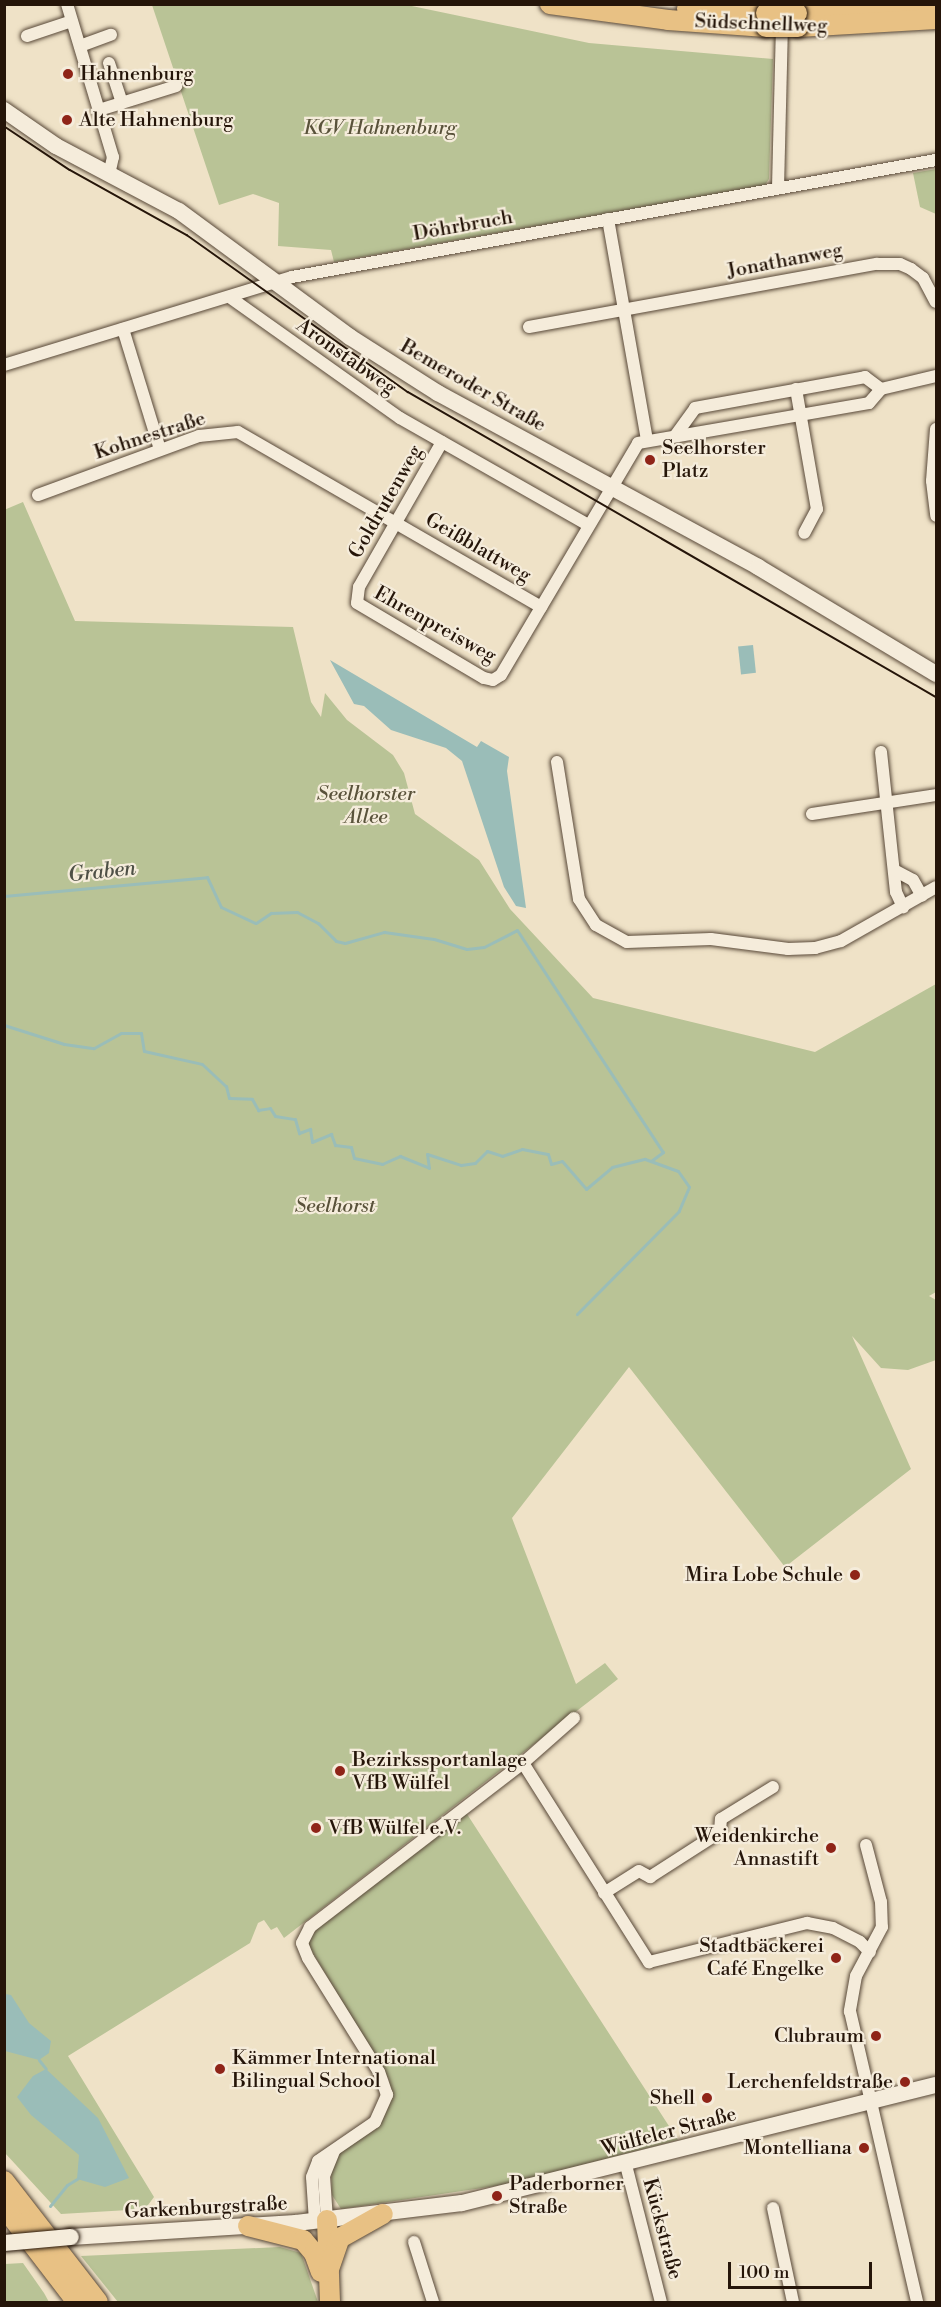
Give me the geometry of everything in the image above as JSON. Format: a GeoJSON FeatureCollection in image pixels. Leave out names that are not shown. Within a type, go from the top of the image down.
{"type":"FeatureCollection","features":[{"type":"Feature","properties":{"kind":"highway","name":"Südschnellweg"},"geometry":{"type":"LineString","coordinates":[[550,4],[668,20],[782,17],[936,19]]}},
{"type":"Feature","properties":{"kind":"highway","name":"Südschnellweg"},"geometry":{"type":"LineString","coordinates":[[648,4],[782,17],[929,4]]}},
{"type":"Feature","properties":{"kind":"highway"},"geometry":{"type":"LineString","coordinates":[[4,2181],[98,2302]]}},
{"type":"Feature","properties":{"kind":"highway"},"geometry":{"type":"LineString","coordinates":[[4,2207],[77,2302]]}},
{"type":"Feature","properties":{"kind":"highway"},"geometry":{"type":"LineString","coordinates":[[324,2302],[325,2272],[340,2238],[383,2214]]}},
{"type":"Feature","properties":{"kind":"highway"},"geometry":{"type":"LineString","coordinates":[[321,2221],[330,2302]]}},
{"type":"Feature","properties":{"kind":"highway"},"geometry":{"type":"LineString","coordinates":[[248,2226],[306,2242],[325,2272]]}},
{"type":"Feature","properties":{"kind":"highway"},"geometry":{"type":"LineString","coordinates":[[56,2276],[66,2302]]}},
{"type":"Feature","properties":{"kind":"main road","name":"Bemeroder Straße"},"geometry":{"type":"LineString","coordinates":[[4,110],[56,146],[179,212],[273,282],[421,383],[758,567],[936,674]]}},
{"type":"Feature","properties":{"kind":"main road","name":"Wülfeler Straße"},"geometry":{"type":"LineString","coordinates":[[410,2211],[497,2196],[936,2085]]}},
{"type":"Feature","properties":{"kind":"main road","name":"Garkenburgstraße"},"geometry":{"type":"LineString","coordinates":[[4,2243],[321,2221],[410,2211]]}},
{"type":"Feature","properties":{"kind":"street"},"geometry":{"type":"LineString","coordinates":[[67,4],[113,157],[108,174]]}},
{"type":"Feature","properties":{"kind":"street"},"geometry":{"type":"LineString","coordinates":[[778,188],[782,17]]}},
{"type":"Feature","properties":{"kind":"street"},"geometry":{"type":"LineString","coordinates":[[27,36],[72,21]]}},
{"type":"Feature","properties":{"kind":"street"},"geometry":{"type":"LineString","coordinates":[[80,46],[111,36]]}},
{"type":"Feature","properties":{"kind":"street"},"geometry":{"type":"LineString","coordinates":[[108,63],[122,103]]}},
{"type":"Feature","properties":{"kind":"street"},"geometry":{"type":"LineString","coordinates":[[99,110],[176,86]]}},
{"type":"Feature","properties":{"kind":"street","name":"Döhrbruch"},"geometry":{"type":"LineString","coordinates":[[4,364],[231,298],[273,282],[936,160]]}},
{"type":"Feature","properties":{"kind":"street"},"geometry":{"type":"LineString","coordinates":[[608,219],[647,441]]}},
{"type":"Feature","properties":{"kind":"street","name":"Jonathanweg"},"geometry":{"type":"LineString","coordinates":[[530,327],[877,264],[900,264],[911,269],[922,278],[936,303]]}},
{"type":"Feature","properties":{"kind":"street","name":"Aronstabweg"},"geometry":{"type":"LineString","coordinates":[[231,298],[343,381],[442,442]]}},
{"type":"Feature","properties":{"kind":"street"},"geometry":{"type":"LineString","coordinates":[[123,328],[160,449]]}},
{"type":"Feature","properties":{"kind":"street"},"geometry":{"type":"LineString","coordinates":[[541,607],[638,443],[869,403],[881,389],[936,376]]}},
{"type":"Feature","properties":{"kind":"street"},"geometry":{"type":"LineString","coordinates":[[675,436],[695,408],[865,377],[881,389]]}},
{"type":"Feature","properties":{"kind":"street"},"geometry":{"type":"LineString","coordinates":[[796,389],[817,509],[804,533]]}},
{"type":"Feature","properties":{"kind":"street"},"geometry":{"type":"LineString","coordinates":[[936,429],[932,481],[936,516]]}},
{"type":"Feature","properties":{"kind":"street","name":"Kohnestraße"},"geometry":{"type":"LineString","coordinates":[[38,495],[199,436],[238,432],[396,523]]}},
{"type":"Feature","properties":{"kind":"street","name":"Goldrutenweg"},"geometry":{"type":"LineString","coordinates":[[357,603],[359,587],[442,442],[588,525]]}},
{"type":"Feature","properties":{"kind":"street","name":"Geißblattweg"},"geometry":{"type":"LineString","coordinates":[[396,523],[541,607]]}},
{"type":"Feature","properties":{"kind":"street","name":"Ehrenpreisweg"},"geometry":{"type":"LineString","coordinates":[[357,603],[493,680],[501,675],[541,607]]}},
{"type":"Feature","properties":{"kind":"street"},"geometry":{"type":"LineString","coordinates":[[881,752],[884,803],[896,892],[903,907]]}},
{"type":"Feature","properties":{"kind":"street"},"geometry":{"type":"LineString","coordinates":[[557,762],[579,899],[586,914],[612,936],[645,944],[711,939],[788,950],[815,948],[841,941],[936,887]]}},
{"type":"Feature","properties":{"kind":"street"},"geometry":{"type":"LineString","coordinates":[[812,814],[936,795]]}},
{"type":"Feature","properties":{"kind":"street"},"geometry":{"type":"LineString","coordinates":[[894,870],[913,880],[922,896]]}},
{"type":"Feature","properties":{"kind":"street"},"geometry":{"type":"LineString","coordinates":[[321,2221],[314,2169],[324,2154],[382,2114],[386,2084],[302,1943],[310,1927],[523,1763],[574,1718]]}},
{"type":"Feature","properties":{"kind":"street"},"geometry":{"type":"LineString","coordinates":[[523,1763],[649,1962],[807,1923],[833,1928],[860,1942],[870,1952]]}},
{"type":"Feature","properties":{"kind":"street"},"geometry":{"type":"LineString","coordinates":[[604,1893],[639,1871],[650,1877],[720,1832],[721,1819],[772,1787]]}},
{"type":"Feature","properties":{"kind":"street"},"geometry":{"type":"LineString","coordinates":[[866,1845],[883,1916],[882,1927],[856,1976],[849,1998],[917,2302]]}},
{"type":"Feature","properties":{"kind":"street","name":"Kückstraße"},"geometry":{"type":"LineString","coordinates":[[626,2165],[662,2302]]}},
{"type":"Feature","properties":{"kind":"street"},"geometry":{"type":"LineString","coordinates":[[773,2208],[792,2302]]}},
{"type":"Feature","properties":{"kind":"street"},"geometry":{"type":"LineString","coordinates":[[414,2242],[432,2302]]}},
{"type":"Feature","properties":{"kind":"green space","name":"KGV Hahnenburg"},"geometry":{"type":"Polygon","coordinates":[[[152,5],[407,5],[589,43],[773,59],[769,179],[765,185],[334,262],[331,250],[278,246],[279,203],[253,194],[219,205],[152,5]]]}},
{"type":"Feature","properties":{"kind":"green space"},"geometry":{"type":"Polygon","coordinates":[[[936,169],[936,214],[920,207],[913,173],[936,169]]]}},
{"type":"Feature","properties":{"kind":"green space","name":"Seelhorst"},"geometry":{"type":"Polygon","coordinates":[[[23,502],[75,621],[293,627],[311,702],[321,717],[325,693],[347,720],[393,755],[404,773],[415,814],[479,860],[510,909],[593,998],[815,1052],[936,984],[936,1292],[929,1296],[936,1300],[936,1360],[908,1370],[881,1368],[852,1336],[911,1469],[785,1567],[629,1367],[512,1518],[576,1684],[605,1663],[618,1679],[284,1938],[277,1927],[271,1930],[264,1920],[258,1923],[250,1943],[68,2056],[154,2197],[145,2209],[61,2214],[5,2153],[4,510],[23,502]]]}},
{"type":"Feature","properties":{"kind":"green space"},"geometry":{"type":"Polygon","coordinates":[[[465,1811],[678,2140],[509,2184],[341,2209],[332,2195],[331,2168],[340,2152],[379,2127],[391,2095],[389,2080],[307,1943],[313,1930],[465,1811]]]}},
{"type":"Feature","properties":{"kind":"green space"},"geometry":{"type":"Polygon","coordinates":[[[280,2247],[301,2253],[318,2302],[118,2302],[81,2256],[280,2247]]]}},
{"type":"Feature","properties":{"kind":"green space"},"geometry":{"type":"Polygon","coordinates":[[[23,2263],[49,2302],[5,2302],[5,2264],[23,2263]]]}},
{"type":"Feature","properties":{"kind":"water"},"geometry":{"type":"Polygon","coordinates":[[[753,645],[756,673],[741,674],[738,647],[753,645]]]}},
{"type":"Feature","properties":{"kind":"water"},"geometry":{"type":"Polygon","coordinates":[[[330,660],[477,747],[481,741],[509,757],[507,771],[526,908],[516,906],[504,887],[462,761],[446,748],[391,730],[364,706],[354,704],[330,660]]]}},
{"type":"Feature","properties":{"kind":"water"},"geometry":{"type":"Polygon","coordinates":[[[5,1994],[11,1995],[29,2023],[51,2041],[49,2053],[39,2060],[5,2051],[5,1994]]]}},
{"type":"Feature","properties":{"kind":"water"},"geometry":{"type":"Polygon","coordinates":[[[46,2069],[98,2118],[129,2178],[105,2187],[77,2179],[79,2155],[31,2115],[17,2097],[33,2076],[46,2069]]]}},
{"type":"Feature","properties":{"kind":"waterway","name":"Graben"},"geometry":{"type":"LineString","coordinates":[[4,896],[207,877],[221,907],[256,923],[271,913],[297,912],[318,923],[336,941],[345,943],[384,932],[434,939],[467,949],[484,947],[517,930],[663,1152],[651,1161]]}},
{"type":"Feature","properties":{"kind":"waterway"},"geometry":{"type":"LineString","coordinates":[[4,1025],[64,1044],[94,1048],[121,1033],[141,1033],[144,1051],[202,1064],[226,1086],[229,1098],[252,1099],[258,1110],[270,1108],[275,1116],[295,1119],[299,1133],[310,1129],[312,1142],[331,1134],[335,1145],[351,1147],[354,1158],[382,1164],[400,1156],[429,1168],[427,1154],[461,1165],[475,1163],[487,1151],[502,1156],[522,1149],[548,1154],[551,1164],[562,1161],[586,1189],[612,1167],[645,1159],[678,1171],[689,1187],[679,1211],[577,1314]]}},
{"type":"Feature","properties":{"kind":"waterway"},"geometry":{"type":"LineString","coordinates":[[39,2060],[46,2069]]}},
{"type":"Feature","properties":{"kind":"waterway"},"geometry":{"type":"LineString","coordinates":[[50,2206],[67,2185],[77,2179]]}},
{"type":"Feature","properties":{"kind":"tram line"},"geometry":{"type":"LineString","coordinates":[[4,126],[70,170],[187,235],[408,392],[936,697]]}},
{"type":"Feature","properties":{"kind":"place","name":"Hahnenburg"},"geometry":{"type":"Point","coordinates":[68,74]}},
{"type":"Feature","properties":{"kind":"place","name":"Alte Hahnenburg"},"geometry":{"type":"Point","coordinates":[67,120]}},
{"type":"Feature","properties":{"kind":"place","name":"Seelhorster Platz"},"geometry":{"type":"Point","coordinates":[650,460]}},
{"type":"Feature","properties":{"kind":"place","name":"Mira Lobe Schule"},"geometry":{"type":"Point","coordinates":[855,1575]}},
{"type":"Feature","properties":{"kind":"place","name":"Bezirkssportanlage VfB Wülfel"},"geometry":{"type":"Point","coordinates":[340,1771]}},
{"type":"Feature","properties":{"kind":"place","name":"VfB Wülfel e.V."},"geometry":{"type":"Point","coordinates":[316,1828]}},
{"type":"Feature","properties":{"kind":"place","name":"Weidenkirche Annastift"},"geometry":{"type":"Point","coordinates":[831,1848]}},
{"type":"Feature","properties":{"kind":"place","name":"Stadtbäckerei Café Engelke"},"geometry":{"type":"Point","coordinates":[836,1958]}},
{"type":"Feature","properties":{"kind":"place","name":"Clubraum"},"geometry":{"type":"Point","coordinates":[876,2036]}},
{"type":"Feature","properties":{"kind":"place","name":"Kämmer International Bilingual School"},"geometry":{"type":"Point","coordinates":[220,2069]}},
{"type":"Feature","properties":{"kind":"place","name":"Lerchenfeldstraße"},"geometry":{"type":"Point","coordinates":[905,2082]}},
{"type":"Feature","properties":{"kind":"place","name":"Shell"},"geometry":{"type":"Point","coordinates":[707,2098]}},
{"type":"Feature","properties":{"kind":"place","name":"Montelliana"},"geometry":{"type":"Point","coordinates":[864,2148]}},
{"type":"Feature","properties":{"kind":"place","name":"Paderborner Straße"},"geometry":{"type":"Point","coordinates":[497,2196]}},
{"type":"Feature","properties":{"kind":"park label","name":"Seelhorster Allee"},"geometry":{"type":"Point","coordinates":[366,806]}}]}
